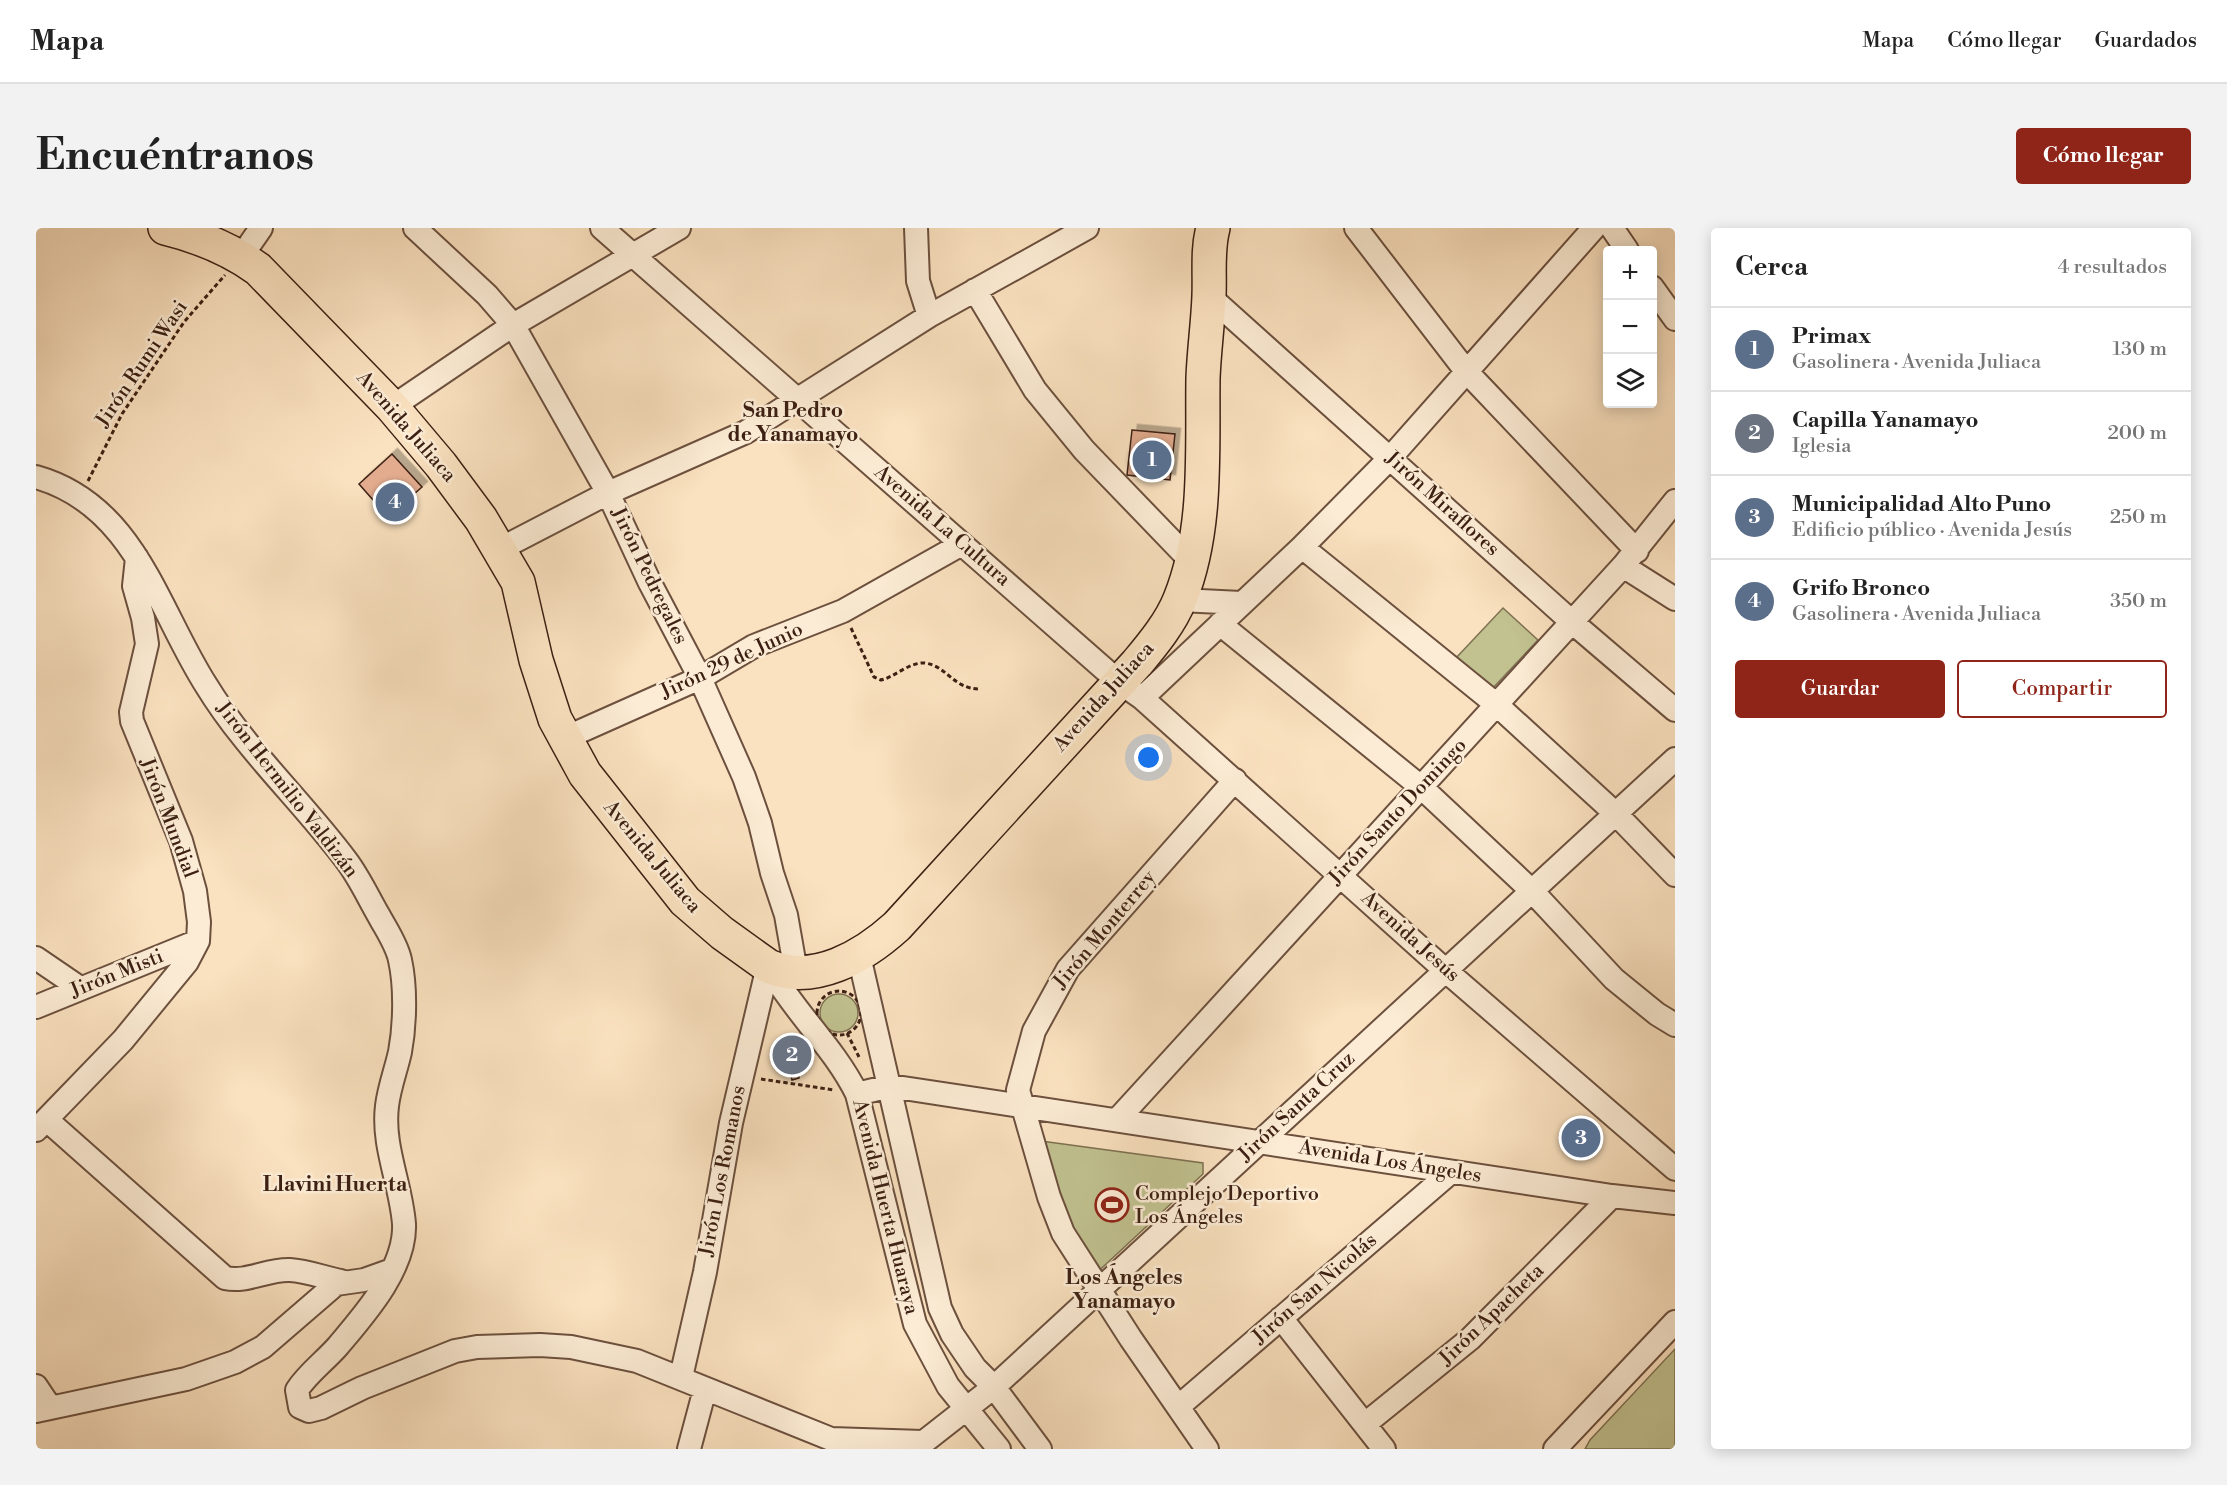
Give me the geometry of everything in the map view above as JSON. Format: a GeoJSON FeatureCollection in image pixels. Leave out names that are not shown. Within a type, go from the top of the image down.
{"type":"FeatureCollection","features":[{"type":"Feature","properties":{"kind":"highway","name":"Avenida Juliaca"},"geometry":{"type":"LineString","coordinates":[[165,228],[185,233],[241,257],[276,284],[392,407],[441,465],[500,549],[518,582],[536,660],[563,739],[594,787],[685,901],[706,920],[782,969],[828,967],[859,956],[897,926],[1131,690],[1152,645],[1180,600],[1191,561],[1201,498],[1203,372],[1209,296],[1209,253],[1213,228]]}},
{"type":"Feature","properties":{"kind":"street"},"geometry":{"type":"LineString","coordinates":[[241,257],[261,228]]}},
{"type":"Feature","properties":{"kind":"street","name":"Jirón Pedregales"},"geometry":{"type":"LineString","coordinates":[[414,228],[487,295],[513,325],[608,493],[650,583],[700,678],[744,777],[760,823],[792,937],[782,969]]}},
{"type":"Feature","properties":{"kind":"street","name":"Avenida La Cultura"},"geometry":{"type":"LineString","coordinates":[[602,228],[1131,690]]}},
{"type":"Feature","properties":{"kind":"street"},"geometry":{"type":"LineString","coordinates":[[392,407],[513,325],[679,228]]}},
{"type":"Feature","properties":{"kind":"street"},"geometry":{"type":"LineString","coordinates":[[916,228],[918,281],[930,316]]}},
{"type":"Feature","properties":{"kind":"street"},"geometry":{"type":"LineString","coordinates":[[500,549],[608,493],[746,432],[930,316],[1087,228]]}},
{"type":"Feature","properties":{"kind":"street"},"geometry":{"type":"LineString","coordinates":[[1356,228],[1466,371],[1630,559],[1675,599]]}},
{"type":"Feature","properties":{"kind":"street"},"geometry":{"type":"LineString","coordinates":[[1131,690],[1220,624],[1302,547],[1390,457],[1593,228]]}},
{"type":"Feature","properties":{"kind":"street"},"geometry":{"type":"LineString","coordinates":[[1612,228],[1624,246]]}},
{"type":"Feature","properties":{"kind":"street"},"geometry":{"type":"LineString","coordinates":[[975,290],[1035,390],[1084,450],[1191,561]]}},
{"type":"Feature","properties":{"kind":"street"},"geometry":{"type":"LineString","coordinates":[[1657,293],[1675,319]]}},
{"type":"Feature","properties":{"kind":"street","name":"Jirón Miraflores"},"geometry":{"type":"LineString","coordinates":[[1209,296],[1572,622],[1675,710]]}},
{"type":"Feature","properties":{"kind":"street","name":"Jirón Hermilio Valdizán"},"geometry":{"type":"LineString","coordinates":[[36,477],[55,482],[81,496],[116,529],[137,558],[165,605],[190,661],[223,712],[346,860],[400,958],[402,984],[400,1049],[387,1106],[387,1135],[404,1225],[403,1247],[392,1270],[352,1328],[297,1390],[300,1407],[309,1411],[321,1408],[362,1388],[436,1358],[477,1347],[507,1344],[571,1347],[637,1360],[831,1439],[919,1445]]}},
{"type":"Feature","properties":{"kind":"street","name":"Jirón Santo Domingo"},"geometry":{"type":"LineString","coordinates":[[1117,1120],[1340,873],[1630,559],[1675,501]]}},
{"type":"Feature","properties":{"kind":"street","name":"Jirón 29 de Junio"},"geometry":{"type":"LineString","coordinates":[[563,739],[700,678],[754,646],[843,611],[962,544]]}},
{"type":"Feature","properties":{"kind":"street"},"geometry":{"type":"LineString","coordinates":[[1302,547],[1497,705],[1616,814],[1675,875]]}},
{"type":"Feature","properties":{"kind":"street","name":"Jirón Mundial"},"geometry":{"type":"LineString","coordinates":[[137,558],[134,586],[143,618],[147,645],[131,712],[132,721],[181,841],[195,891],[199,922],[198,941]]}},
{"type":"Feature","properties":{"kind":"street"},"geometry":{"type":"LineString","coordinates":[[1180,600],[1241,603]]}},
{"type":"Feature","properties":{"kind":"street"},"geometry":{"type":"LineString","coordinates":[[1220,624],[1421,787],[1533,892],[1614,979],[1657,1014],[1675,1025]]}},
{"type":"Feature","properties":{"kind":"street","name":"Avenida Jesús"},"geometry":{"type":"LineString","coordinates":[[1131,690],[1340,873],[1444,970],[1675,1168]]}},
{"type":"Feature","properties":{"kind":"street","name":"Jirón Santa Cruz"},"geometry":{"type":"LineString","coordinates":[[919,1445],[994,1387],[1675,759]]}},
{"type":"Feature","properties":{"kind":"street","name":"Jirón Monterrey"},"geometry":{"type":"LineString","coordinates":[[1207,1449],[1131,1339],[1056,1216],[1018,1090],[1034,1031],[1056,986],[1079,955],[1235,780]]}},
{"type":"Feature","properties":{"kind":"street"},"geometry":{"type":"LineString","coordinates":[[198,941],[187,962],[123,1040],[41,1125],[225,1278],[236,1281],[265,1272],[291,1270],[341,1281],[364,1280],[392,1270]]}},
{"type":"Feature","properties":{"kind":"street","name":"Jirón Misti"},"geometry":{"type":"LineString","coordinates":[[36,1007],[198,941]]}},
{"type":"Feature","properties":{"kind":"street","name":"Avenida Huerta Huaraya"},"geometry":{"type":"LineString","coordinates":[[859,956],[940,1308],[952,1334],[975,1368],[994,1387],[1040,1449]]}},
{"type":"Feature","properties":{"kind":"street"},"geometry":{"type":"LineString","coordinates":[[36,958],[80,988]]}},
{"type":"Feature","properties":{"kind":"street","name":"Jirón Los Romanos"},"geometry":{"type":"LineString","coordinates":[[681,1377],[705,1272],[741,1076],[782,969]]}},
{"type":"Feature","properties":{"kind":"street","name":"Avenida Huerta Huaraya"},"geometry":{"type":"LineString","coordinates":[[782,969],[784,995],[847,1076],[857,1094],[911,1315],[918,1333],[948,1386],[968,1407],[999,1449]]}},
{"type":"Feature","properties":{"kind":"street","name":"Avenida Los Ángeles"},"geometry":{"type":"LineString","coordinates":[[857,1094],[890,1086],[1612,1196],[1675,1203]]}},
{"type":"Feature","properties":{"kind":"street","name":"Jirón San Nicolás"},"geometry":{"type":"LineString","coordinates":[[1178,1407],[1451,1172]]}},
{"type":"Feature","properties":{"kind":"street","name":"Jirón Apacheta"},"geometry":{"type":"LineString","coordinates":[[1365,1424],[1470,1339],[1612,1196]]}},
{"type":"Feature","properties":{"kind":"street"},"geometry":{"type":"LineString","coordinates":[[36,1386],[43,1409],[186,1379],[235,1362],[263,1347],[341,1281]]}},
{"type":"Feature","properties":{"kind":"street"},"geometry":{"type":"LineString","coordinates":[[1281,1318],[1384,1449]]}},
{"type":"Feature","properties":{"kind":"street"},"geometry":{"type":"LineString","coordinates":[[1555,1449],[1675,1322]]}},
{"type":"Feature","properties":{"kind":"street"},"geometry":{"type":"LineString","coordinates":[[689,1449],[705,1389]]}},
{"type":"Feature","properties":{"kind":"path","name":"Jirón Rumi Wasi"},"geometry":{"type":"LineString","coordinates":[[81,496],[128,405],[184,322],[241,257]]}},
{"type":"Feature","properties":{"kind":"path"},"geometry":{"type":"LineString","coordinates":[[843,611],[874,677],[880,681],[913,665],[924,663],[935,667],[960,686],[980,689]]}},
{"type":"Feature","properties":{"kind":"path"},"geometry":{"type":"LineString","coordinates":[[836,991],[849,993],[859,1003],[860,1017],[853,1029],[847,1033],[834,1034],[819,1022],[817,1009],[829,993],[836,991]]}},
{"type":"Feature","properties":{"kind":"path"},"geometry":{"type":"LineString","coordinates":[[847,1033],[859,1057]]}},
{"type":"Feature","properties":{"kind":"path"},"geometry":{"type":"LineString","coordinates":[[741,1076],[857,1094]]}},
{"type":"Feature","properties":{"kind":"green space"},"geometry":{"type":"Polygon","coordinates":[[[1503,608],[1538,640],[1491,690],[1456,658],[1503,608]]]}},
{"type":"Feature","properties":{"kind":"green space"},"geometry":{"type":"Polygon","coordinates":[[[839,994],[852,1000],[858,1013],[852,1026],[839,1032],[826,1026],[820,1013],[826,1000],[839,994]]]}},
{"type":"Feature","properties":{"kind":"green space","name":"Complejo Deportivo Los Ángeles"},"geometry":{"type":"Polygon","coordinates":[[[1041,1141],[1203,1163],[1203,1174],[1090,1279],[1041,1141]]]}},
{"type":"Feature","properties":{"kind":"green space"},"geometry":{"type":"Polygon","coordinates":[[[1675,1349],[1675,1449],[1585,1449],[1590,1440],[1675,1349]]]}},
{"type":"Feature","properties":{"kind":"building"},"geometry":{"type":"Polygon","coordinates":[[[1132,430],[1175,434],[1170,480],[1127,475],[1132,430]]]}},
{"type":"Feature","properties":{"kind":"building"},"geometry":{"type":"Polygon","coordinates":[[[392,454],[422,487],[388,517],[359,484],[392,454]]]}},
{"type":"Feature","properties":{"kind":"building"},"geometry":{"type":"Polygon","coordinates":[[[796,1040],[799,1078],[792,1080],[784,1043],[796,1040]]]}},
{"type":"Feature","properties":{"kind":"place","name":"Primax"},"geometry":{"type":"Point","coordinates":[1152,460]}},
{"type":"Feature","properties":{"kind":"place","name":"Grifo Bronco"},"geometry":{"type":"Point","coordinates":[395,502]}},
{"type":"Feature","properties":{"kind":"place","name":"Capilla Yanamayo"},"geometry":{"type":"Point","coordinates":[792,1055]}},
{"type":"Feature","properties":{"kind":"place","name":"Municipalidad Alto Puno"},"geometry":{"type":"Point","coordinates":[1581,1138]}},
{"type":"Feature","properties":{"kind":"place","name":"Complejo Deportivo Los Ángeles"},"geometry":{"type":"Point","coordinates":[1112,1205]}},
{"type":"Feature","properties":{"kind":"district","name":"San Pedro de Yanamayo"},"geometry":{"type":"Point","coordinates":[793,423]}},
{"type":"Feature","properties":{"kind":"district","name":"Llavini Huerta"},"geometry":{"type":"Point","coordinates":[335,1185]}},
{"type":"Feature","properties":{"kind":"district","name":"Los Ángeles Yanamayo"},"geometry":{"type":"Point","coordinates":[1124,1290]}}]}
